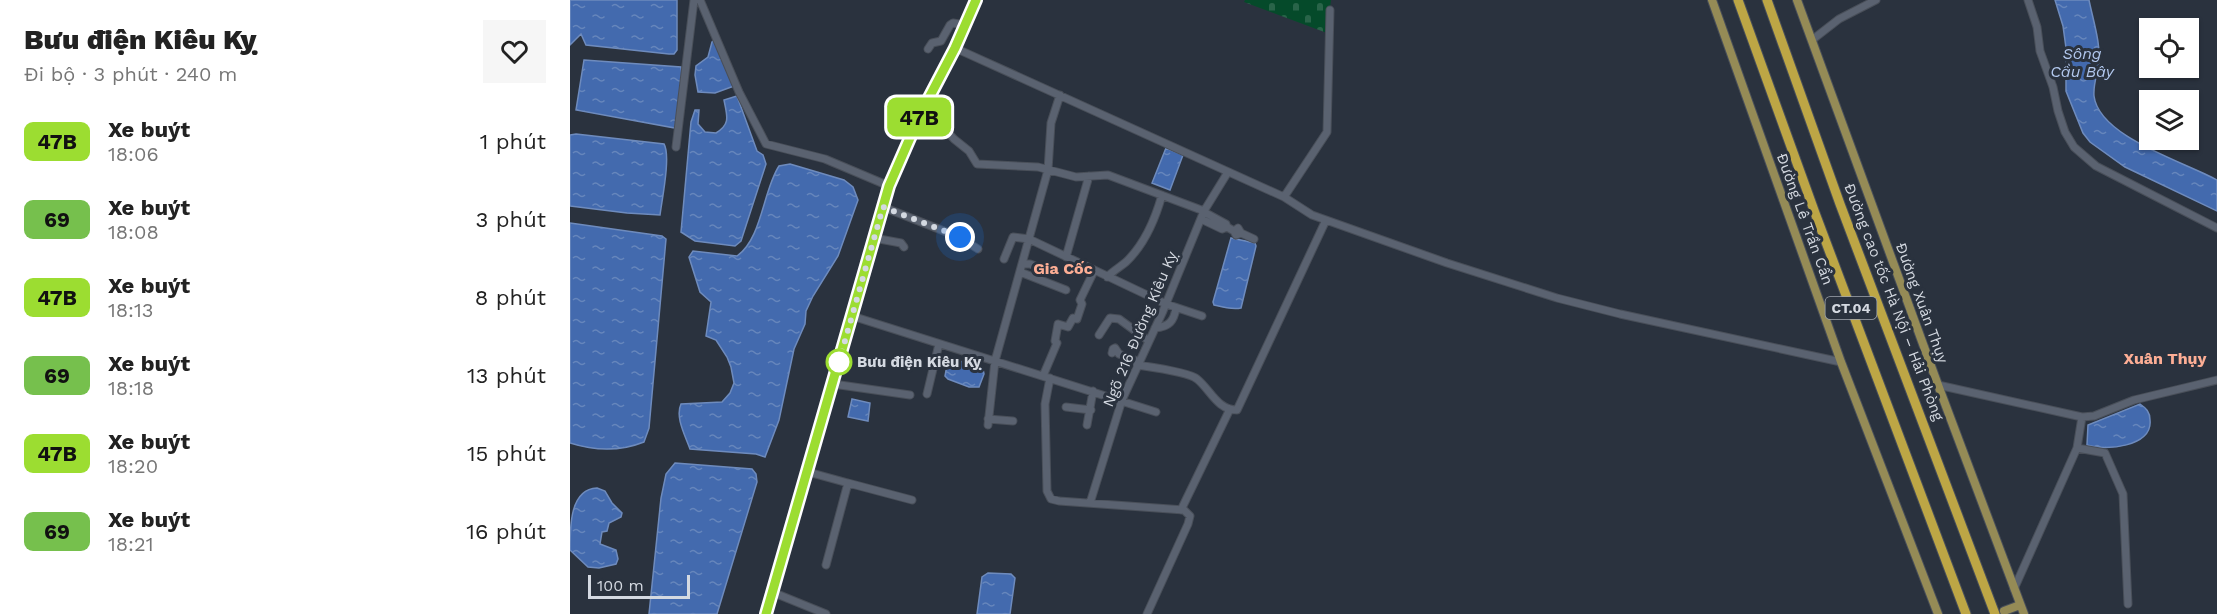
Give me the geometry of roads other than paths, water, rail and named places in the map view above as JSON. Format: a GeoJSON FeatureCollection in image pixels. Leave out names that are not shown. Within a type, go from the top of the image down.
{"type":"FeatureCollection","features":[{"type":"Feature","properties":{"kind":"highway","name":"CT.04"},"geometry":{"type":"LineString","coordinates":[[1738,0],[1815,213],[1966,614]]}},
{"type":"Feature","properties":{"kind":"highway","name":"Đường cao tốc Hà Nội – Hải Phòng"},"geometry":{"type":"LineString","coordinates":[[1767,0],[1840,204],[1999,613]]}},
{"type":"Feature","properties":{"kind":"main road"},"geometry":{"type":"LineString","coordinates":[[766,614],[889,186],[920,115],[955,48],[976,0]]}},
{"type":"Feature","properties":{"kind":"main road","name":"Đường Lê Trần Cẩn"},"geometry":{"type":"LineString","coordinates":[[1712,0],[1841,362],[1938,614]]}},
{"type":"Feature","properties":{"kind":"main road","name":"Đường Xuân Thụy"},"geometry":{"type":"LineString","coordinates":[[1797,0],[2024,614]]}},
{"type":"Feature","properties":{"kind":"main road"},"geometry":{"type":"LineString","coordinates":[[1999,613],[2020,605]]}},
{"type":"Feature","properties":{"kind":"street"},"geometry":{"type":"LineString","coordinates":[[676,147],[694,0]]}},
{"type":"Feature","properties":{"kind":"street"},"geometry":{"type":"LineString","coordinates":[[700,0],[739,92],[766,144],[825,159],[889,186]]}},
{"type":"Feature","properties":{"kind":"street"},"geometry":{"type":"LineString","coordinates":[[1812,40],[1839,19],[1876,0]]}},
{"type":"Feature","properties":{"kind":"street"},"geometry":{"type":"LineString","coordinates":[[2028,0],[2058,111],[2070,139],[2085,158],[2096,166],[2217,228]]}},
{"type":"Feature","properties":{"kind":"street"},"geometry":{"type":"LineString","coordinates":[[1284,197],[1327,132],[1330,10]]}},
{"type":"Feature","properties":{"kind":"street"},"geometry":{"type":"LineString","coordinates":[[928,49],[932,43],[941,41],[950,25],[965,24]]}},
{"type":"Feature","properties":{"kind":"street"},"geometry":{"type":"LineString","coordinates":[[955,48],[1284,197],[1312,215],[1447,263],[1557,298],[1620,314],[1841,362]]}},
{"type":"Feature","properties":{"kind":"street"},"geometry":{"type":"LineString","coordinates":[[1012,421],[988,422],[995,361],[1048,170],[1052,123],[1060,95]]}},
{"type":"Feature","properties":{"kind":"street"},"geometry":{"type":"LineString","coordinates":[[920,115],[942,126],[969,151],[977,164],[1038,167],[1076,177],[1108,175],[1162,195],[1254,239]]}},
{"type":"Feature","properties":{"kind":"street","name":"Ngõ 216 Đường Kiêu Kỵ"},"geometry":{"type":"LineString","coordinates":[[1090,503],[1122,400],[1166,304],[1203,214],[1228,172]]}},
{"type":"Feature","properties":{"kind":"street"},"geometry":{"type":"LineString","coordinates":[[1066,257],[1089,176]]}},
{"type":"Feature","properties":{"kind":"street"},"geometry":{"type":"LineString","coordinates":[[1107,277],[1125,263],[1144,239],[1153,223],[1162,195]]}},
{"type":"Feature","properties":{"kind":"street"},"geometry":{"type":"LineString","coordinates":[[883,207],[960,237],[978,249]]}},
{"type":"Feature","properties":{"kind":"street"},"geometry":{"type":"LineString","coordinates":[[1112,353],[1115,348],[1119,354],[1138,364],[1197,378],[1210,396],[1235,411],[1239,407],[1326,220]]}},
{"type":"Feature","properties":{"kind":"street"},"geometry":{"type":"LineString","coordinates":[[1004,259],[1013,237],[1029,239],[1166,304],[1202,316]]}},
{"type":"Feature","properties":{"kind":"street"},"geometry":{"type":"LineString","coordinates":[[874,238],[901,243],[904,247]]}},
{"type":"Feature","properties":{"kind":"street"},"geometry":{"type":"LineString","coordinates":[[1022,264],[1038,267]]}},
{"type":"Feature","properties":{"kind":"street"},"geometry":{"type":"LineString","coordinates":[[1094,271],[1080,300],[1082,304],[1077,319],[1073,318],[1068,327],[1058,324],[1057,327],[1055,341],[1057,343],[1047,377],[1047,491],[1051,499],[1055,501],[1181,510],[1188,513],[1190,520],[1147,614]]}},
{"type":"Feature","properties":{"kind":"street"},"geometry":{"type":"LineString","coordinates":[[1020,272],[1066,290]]}},
{"type":"Feature","properties":{"kind":"street"},"geometry":{"type":"LineString","coordinates":[[1155,328],[1162,328],[1172,322],[1176,308]]}},
{"type":"Feature","properties":{"kind":"street"},"geometry":{"type":"LineString","coordinates":[[852,316],[1156,412]]}},
{"type":"Feature","properties":{"kind":"street"},"geometry":{"type":"LineString","coordinates":[[1099,335],[1110,318],[1114,317],[1149,341]]}},
{"type":"Feature","properties":{"kind":"street"},"geometry":{"type":"LineString","coordinates":[[927,394],[939,344]]}},
{"type":"Feature","properties":{"kind":"street"},"geometry":{"type":"LineString","coordinates":[[1938,385],[2082,417],[2094,416],[2134,400],[2217,380]]}},
{"type":"Feature","properties":{"kind":"street"},"geometry":{"type":"LineString","coordinates":[[833,384],[910,395]]}},
{"type":"Feature","properties":{"kind":"street"},"geometry":{"type":"LineString","coordinates":[[1087,426],[1093,392]]}},
{"type":"Feature","properties":{"kind":"street"},"geometry":{"type":"LineString","coordinates":[[1066,407],[1091,410]]}},
{"type":"Feature","properties":{"kind":"street"},"geometry":{"type":"LineString","coordinates":[[1181,510],[1230,409]]}},
{"type":"Feature","properties":{"kind":"street"},"geometry":{"type":"LineString","coordinates":[[2014,589],[2077,448],[2082,417]]}},
{"type":"Feature","properties":{"kind":"street"},"geometry":{"type":"LineString","coordinates":[[2077,448],[2104,453],[2123,494],[2128,604]]}},
{"type":"Feature","properties":{"kind":"street"},"geometry":{"type":"LineString","coordinates":[[808,472],[912,500]]}},
{"type":"Feature","properties":{"kind":"street"},"geometry":{"type":"LineString","coordinates":[[826,565],[848,483]]}},
{"type":"Feature","properties":{"kind":"street"},"geometry":{"type":"LineString","coordinates":[[772,592],[826,614]]}},
{"type":"Feature","properties":{"kind":"water"},"geometry":{"type":"Polygon","coordinates":[[[570,0],[677,0],[677,50],[674,54],[669,54],[586,45],[581,34],[570,45],[570,0]]]}},
{"type":"Feature","properties":{"kind":"water","name":"Sông Cầu Bây"},"geometry":{"type":"Polygon","coordinates":[[[2055,0],[2089,0],[2099,48],[2094,96],[2099,111],[2111,124],[2139,143],[2139,150],[2152,150],[2217,180],[2217,211],[2125,167],[2090,142],[2083,133],[2066,91],[2066,48],[2063,26],[2055,0]]]}},
{"type":"Feature","properties":{"kind":"water"},"geometry":{"type":"Polygon","coordinates":[[[715,40],[734,86],[715,93],[698,92],[696,66],[708,57],[712,42],[715,40]]]}},
{"type":"Feature","properties":{"kind":"water"},"geometry":{"type":"Polygon","coordinates":[[[584,60],[681,67],[675,128],[576,110],[584,60]]]}},
{"type":"Feature","properties":{"kind":"water"},"geometry":{"type":"Polygon","coordinates":[[[737,96],[757,151],[763,155],[766,164],[741,241],[735,246],[695,241],[681,232],[691,122],[695,110],[699,110],[698,124],[705,132],[716,133],[726,123],[724,100],[737,96]]]}},
{"type":"Feature","properties":{"kind":"water"},"geometry":{"type":"Polygon","coordinates":[[[570,135],[664,144],[667,158],[660,215],[570,206],[570,135]]]}},
{"type":"Feature","properties":{"kind":"water"},"geometry":{"type":"Polygon","coordinates":[[[1166,148],[1183,155],[1170,190],[1152,183],[1166,148]]]}},
{"type":"Feature","properties":{"kind":"water"},"geometry":{"type":"Polygon","coordinates":[[[790,164],[844,180],[853,187],[858,200],[838,256],[806,311],[805,324],[794,349],[779,420],[765,457],[756,454],[690,449],[679,415],[681,404],[722,402],[730,393],[734,383],[727,357],[716,340],[706,336],[711,302],[700,292],[689,257],[693,251],[737,256],[752,238],[779,166],[790,164]]]}},
{"type":"Feature","properties":{"kind":"water"},"geometry":{"type":"Polygon","coordinates":[[[570,223],[662,236],[666,239],[649,428],[644,442],[625,448],[589,448],[570,443],[570,223]]]}},
{"type":"Feature","properties":{"kind":"water"},"geometry":{"type":"Polygon","coordinates":[[[1231,238],[1255,243],[1256,246],[1241,308],[1238,309],[1214,305],[1213,302],[1231,238]]]}},
{"type":"Feature","properties":{"kind":"water"},"geometry":{"type":"Polygon","coordinates":[[[951,358],[983,369],[984,374],[979,387],[969,387],[945,376],[948,360],[951,358]]]}},
{"type":"Feature","properties":{"kind":"water"},"geometry":{"type":"Polygon","coordinates":[[[852,399],[870,403],[868,421],[848,417],[852,399]]]}},
{"type":"Feature","properties":{"kind":"water"},"geometry":{"type":"Polygon","coordinates":[[[2140,404],[2147,410],[2150,417],[2149,429],[2144,436],[2116,447],[2087,445],[2088,425],[2140,404]]]}},
{"type":"Feature","properties":{"kind":"water"},"geometry":{"type":"Polygon","coordinates":[[[675,463],[752,469],[756,474],[757,482],[717,614],[649,614],[661,498],[666,474],[675,463]]]}},
{"type":"Feature","properties":{"kind":"water"},"geometry":{"type":"Polygon","coordinates":[[[597,488],[605,491],[622,513],[621,517],[609,523],[607,531],[602,532],[600,544],[616,550],[618,559],[616,564],[599,568],[588,567],[570,550],[573,510],[581,495],[597,488]]]}},
{"type":"Feature","properties":{"kind":"water"},"geometry":{"type":"Polygon","coordinates":[[[988,573],[1011,574],[1015,578],[1010,614],[977,614],[982,577],[988,573]]]}},
{"type":"Feature","properties":{"kind":"place","name":"Bưu điện Kiêu Kỵ"},"geometry":{"type":"Point","coordinates":[839,362]}},
{"type":"Feature","properties":{"kind":"district","name":"Gia Cốc"},"geometry":{"type":"Point","coordinates":[1063,268]}},
{"type":"Feature","properties":{"kind":"district","name":"Xuân Thụy"},"geometry":{"type":"Point","coordinates":[2165,358]}}]}
